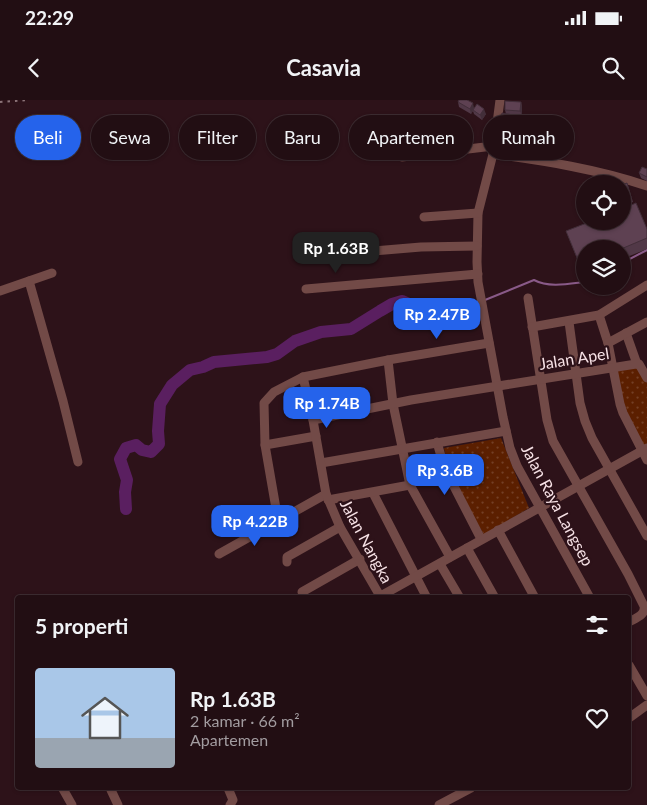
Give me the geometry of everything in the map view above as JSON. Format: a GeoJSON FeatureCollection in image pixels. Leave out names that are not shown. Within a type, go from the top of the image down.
{"type":"FeatureCollection","features":[{"type":"Feature","properties":{"kind":"street","name":"Jalan Raya Langsep"},"geometry":{"type":"LineString","coordinates":[[498,115],[500,100]]}},
{"type":"Feature","properties":{"kind":"street","name":"Jalan Raya Langsep"},"geometry":{"type":"LineString","coordinates":[[491,160],[478,213],[478,274],[506,431],[517,466],[588,595]]}},
{"type":"Feature","properties":{"kind":"street"},"geometry":{"type":"LineString","coordinates":[[539,160],[626,179],[647,186]]}},
{"type":"Feature","properties":{"kind":"street"},"geometry":{"type":"LineString","coordinates":[[424,217],[478,213]]}},
{"type":"Feature","properties":{"kind":"street"},"geometry":{"type":"LineString","coordinates":[[326,255],[421,247],[477,246]]}},
{"type":"Feature","properties":{"kind":"street"},"geometry":{"type":"LineString","coordinates":[[0,291],[52,272]]}},
{"type":"Feature","properties":{"kind":"street"},"geometry":{"type":"LineString","coordinates":[[306,289],[478,274]]}},
{"type":"Feature","properties":{"kind":"street"},"geometry":{"type":"LineString","coordinates":[[29,280],[78,462]]}},
{"type":"Feature","properties":{"kind":"street"},"geometry":{"type":"LineString","coordinates":[[532,327],[599,316],[647,285]]}},
{"type":"Feature","properties":{"kind":"street"},"geometry":{"type":"LineString","coordinates":[[528,298],[546,420],[553,441],[644,606],[645,610],[643,613],[631,621]]}},
{"type":"Feature","properties":{"kind":"street"},"geometry":{"type":"LineString","coordinates":[[599,316],[608,343],[623,413],[644,449],[647,460]]}},
{"type":"Feature","properties":{"kind":"street"},"geometry":{"type":"LineString","coordinates":[[568,322],[580,403],[585,421],[592,438],[646,535]]}},
{"type":"Feature","properties":{"kind":"street"},"geometry":{"type":"LineString","coordinates":[[608,343],[647,322]]}},
{"type":"Feature","properties":{"kind":"street"},"geometry":{"type":"LineString","coordinates":[[626,333],[638,364],[647,378]]}},
{"type":"Feature","properties":{"kind":"street"},"geometry":{"type":"LineString","coordinates":[[278,520],[265,445],[264,403],[274,392],[303,377],[489,343]]}},
{"type":"Feature","properties":{"kind":"street"},"geometry":{"type":"LineString","coordinates":[[388,360],[393,404],[410,485],[450,557]]}},
{"type":"Feature","properties":{"kind":"street","name":"Jalan Apel"},"geometry":{"type":"LineString","coordinates":[[498,387],[638,364]]}},
{"type":"Feature","properties":{"kind":"street","name":"Jalan Nangka"},"geometry":{"type":"LineString","coordinates":[[303,377],[327,497],[340,526],[360,559],[377,595]]}},
{"type":"Feature","properties":{"kind":"street"},"geometry":{"type":"LineString","coordinates":[[313,420],[393,404],[498,387]]}},
{"type":"Feature","properties":{"kind":"street"},"geometry":{"type":"LineString","coordinates":[[321,463],[506,431]]}},
{"type":"Feature","properties":{"kind":"street"},"geometry":{"type":"LineString","coordinates":[[265,445],[316,436]]}},
{"type":"Feature","properties":{"kind":"street"},"geometry":{"type":"LineString","coordinates":[[437,442],[444,467],[481,539]]}},
{"type":"Feature","properties":{"kind":"street"},"geometry":{"type":"LineString","coordinates":[[382,595],[644,449]]}},
{"type":"Feature","properties":{"kind":"street"},"geometry":{"type":"LineString","coordinates":[[219,554],[278,520],[327,497],[373,493],[410,485]]}},
{"type":"Feature","properties":{"kind":"street"},"geometry":{"type":"LineString","coordinates":[[373,493],[426,595]]}},
{"type":"Feature","properties":{"kind":"street"},"geometry":{"type":"LineString","coordinates":[[286,562],[287,557],[340,526]]}},
{"type":"Feature","properties":{"kind":"street"},"geometry":{"type":"LineString","coordinates":[[498,530],[533,595]]}},
{"type":"Feature","properties":{"kind":"street"},"geometry":{"type":"LineString","coordinates":[[467,548],[493,595]]}},
{"type":"Feature","properties":{"kind":"street"},"geometry":{"type":"LineString","coordinates":[[302,592],[360,559]]}},
{"type":"Feature","properties":{"kind":"street"},"geometry":{"type":"LineString","coordinates":[[440,564],[458,595]]}},
{"type":"Feature","properties":{"kind":"street"},"geometry":{"type":"LineString","coordinates":[[631,668],[647,696]]}},
{"type":"Feature","properties":{"kind":"street"},"geometry":{"type":"LineString","coordinates":[[631,717],[647,705]]}},
{"type":"Feature","properties":{"kind":"street"},"geometry":{"type":"LineString","coordinates":[[64,790],[72,805]]}},
{"type":"Feature","properties":{"kind":"street"},"geometry":{"type":"LineString","coordinates":[[111,790],[118,805]]}},
{"type":"Feature","properties":{"kind":"street"},"geometry":{"type":"LineString","coordinates":[[229,790],[233,800],[230,805]]}},
{"type":"Feature","properties":{"kind":"street"},"geometry":{"type":"LineString","coordinates":[[439,805],[457,790]]}},
{"type":"Feature","properties":{"kind":"shaded area"},"geometry":{"type":"Polygon","coordinates":[[[638,364],[647,379],[647,447],[641,450],[623,412],[612,367],[638,364]]]}},
{"type":"Feature","properties":{"kind":"shaded area"},"geometry":{"type":"Polygon","coordinates":[[[501,438],[529,508],[484,535],[449,472],[444,448],[501,438]]]}},
{"type":"Feature","properties":{"kind":"building"},"geometry":{"type":"Polygon","coordinates":[[[459,100],[467,100],[473,103],[470,109],[458,102],[459,100]]]}},
{"type":"Feature","properties":{"kind":"building"},"geometry":{"type":"Polygon","coordinates":[[[505,101],[521,102],[520,111],[505,110],[505,101]]]}},
{"type":"Feature","properties":{"kind":"building"},"geometry":{"type":"Polygon","coordinates":[[[477,104],[484,109],[480,115],[473,110],[477,104]]]}},
{"type":"Feature","properties":{"kind":"building"},"geometry":{"type":"Polygon","coordinates":[[[642,167],[647,169],[647,177],[639,173],[642,167]]]}},
{"type":"Feature","properties":{"kind":"building"},"geometry":{"type":"Polygon","coordinates":[[[636,203],[647,229],[647,238],[631,245],[631,240],[576,240],[576,255],[566,231],[576,227],[576,230],[631,230],[631,205],[636,203]]]}},
{"type":"Feature","properties":{"kind":"waterway"},"geometry":{"type":"LineString","coordinates":[[631,258],[647,250]]}},
{"type":"Feature","properties":{"kind":"waterway"},"geometry":{"type":"LineString","coordinates":[[485,300],[534,280],[552,285],[576,283]]}},
{"type":"Feature","properties":{"kind":"waterway"},"geometry":{"type":"LineString","coordinates":[[126,509],[125,492],[127,480],[120,459],[126,448],[136,445],[142,450],[151,452],[159,444],[160,404],[172,385],[190,370],[214,362],[267,357],[277,354],[295,341],[321,332],[351,329],[392,304],[402,301],[427,311],[435,312],[451,312],[469,307]]}},
{"type":"Feature","properties":{"kind":"waterway"},"geometry":{"type":"LineString","coordinates":[[469,307],[478,303]]}},
{"type":"Feature","properties":{"kind":"railway"},"geometry":{"type":"LineString","coordinates":[[0,102],[28,100]]}}]}
